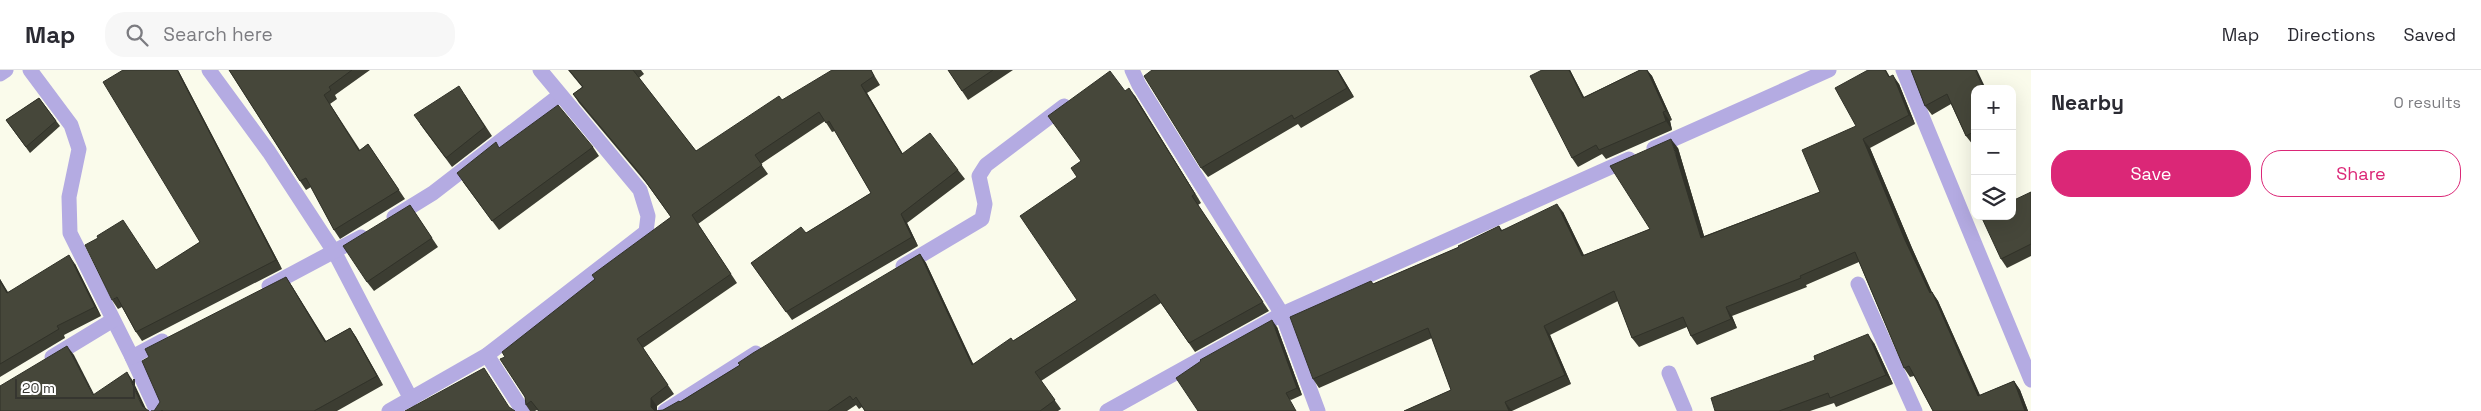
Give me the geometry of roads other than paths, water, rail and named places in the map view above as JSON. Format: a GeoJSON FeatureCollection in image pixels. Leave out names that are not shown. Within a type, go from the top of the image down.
{"type":"FeatureCollection","features":[{"type":"Feature","properties":{"kind":"street"},"geometry":{"type":"LineString","coordinates":[[0,74],[6,70]]}},
{"type":"Feature","properties":{"kind":"street"},"geometry":{"type":"LineString","coordinates":[[30,70],[71,125],[79,149],[69,197],[70,234],[157,411]]}},
{"type":"Feature","properties":{"kind":"street"},"geometry":{"type":"LineString","coordinates":[[209,70],[270,152],[335,253],[411,399]]}},
{"type":"Feature","properties":{"kind":"street"},"geometry":{"type":"LineString","coordinates":[[389,411],[487,355],[646,232],[648,216],[640,190],[540,70]]}},
{"type":"Feature","properties":{"kind":"street"},"geometry":{"type":"LineString","coordinates":[[1132,70],[1139,85],[1282,314],[1318,411]]}},
{"type":"Feature","properties":{"kind":"street"},"geometry":{"type":"LineString","coordinates":[[1107,411],[1282,314],[1829,70]]}},
{"type":"Feature","properties":{"kind":"street"},"geometry":{"type":"LineString","coordinates":[[1903,70],[2031,380]]}},
{"type":"Feature","properties":{"kind":"street"},"geometry":{"type":"LineString","coordinates":[[256,294],[335,253],[433,193],[560,96]]}},
{"type":"Feature","properties":{"kind":"street"},"geometry":{"type":"LineString","coordinates":[[889,274],[982,219],[985,204],[979,176],[986,165],[1073,100]]}},
{"type":"Feature","properties":{"kind":"street"},"geometry":{"type":"LineString","coordinates":[[1858,284],[1916,411]]}},
{"type":"Feature","properties":{"kind":"street"},"geometry":{"type":"LineString","coordinates":[[40,364],[113,320]]}},
{"type":"Feature","properties":{"kind":"street"},"geometry":{"type":"LineString","coordinates":[[132,357],[176,334]]}},
{"type":"Feature","properties":{"kind":"street"},"geometry":{"type":"LineString","coordinates":[[665,411],[771,344]]}},
{"type":"Feature","properties":{"kind":"street"},"geometry":{"type":"LineString","coordinates":[[487,355],[523,411]]}},
{"type":"Feature","properties":{"kind":"street"},"geometry":{"type":"LineString","coordinates":[[1669,374],[1685,411]]}}]}
